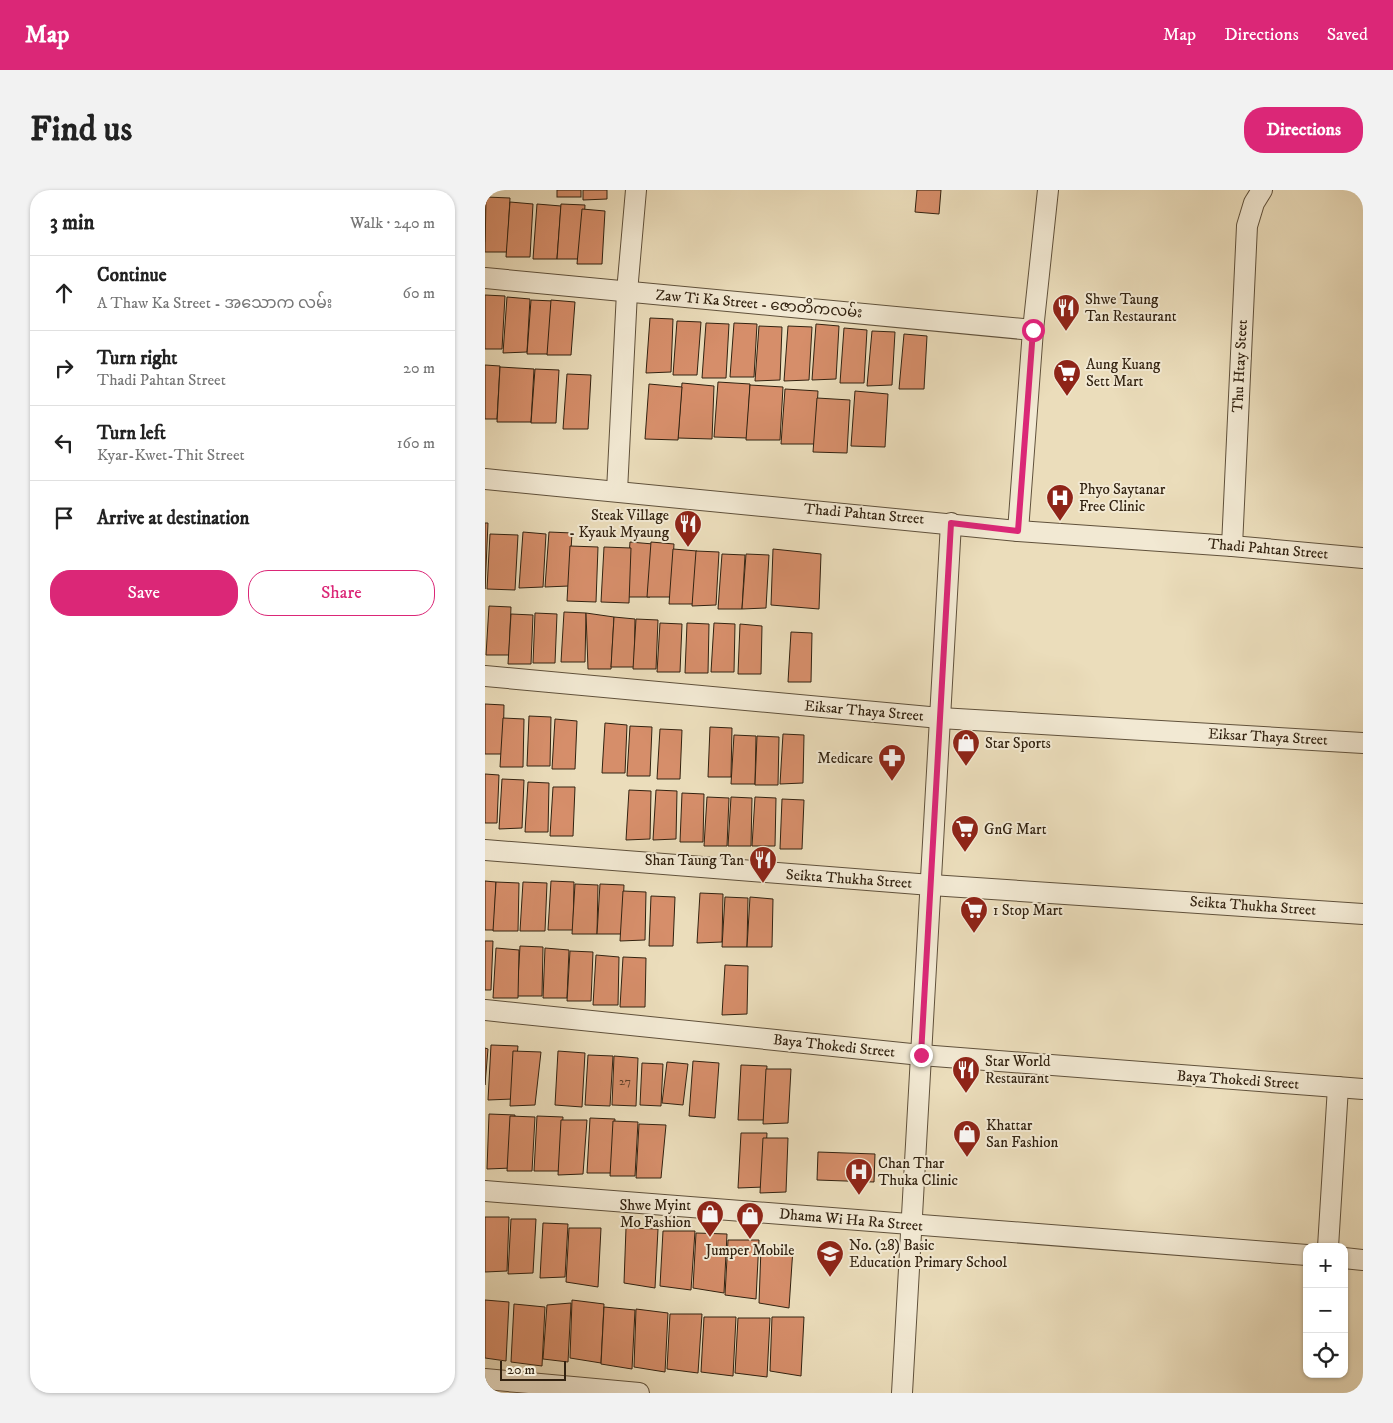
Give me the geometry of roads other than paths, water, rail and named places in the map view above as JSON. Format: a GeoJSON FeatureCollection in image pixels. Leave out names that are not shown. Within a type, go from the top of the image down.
{"type":"FeatureCollection","features":[{"type":"Feature","properties":{"kind":"street"},"geometry":{"type":"LineString","coordinates":[[617,491],[627,292],[636,190]]}},
{"type":"Feature","properties":{"kind":"street"},"geometry":{"type":"LineString","coordinates":[[1018,531],[1033,330],[1048,190]]}},
{"type":"Feature","properties":{"kind":"street","name":"Thu Htay Steet"},"geometry":{"type":"LineString","coordinates":[[1232,546],[1247,226],[1253,203],[1262,190]]}},
{"type":"Feature","properties":{"kind":"street","name":"Zaw Ti Ka Street - ဇောတိကလမ်း"},"geometry":{"type":"LineString","coordinates":[[485,278],[1033,330]]}},
{"type":"Feature","properties":{"kind":"street","name":"Thadi Pahtan Street"},"geometry":{"type":"LineString","coordinates":[[485,479],[1018,531],[1232,546],[1363,558]]}},
{"type":"Feature","properties":{"kind":"street"},"geometry":{"type":"LineString","coordinates":[[902,1393],[951,523]]}},
{"type":"Feature","properties":{"kind":"street","name":"Eiksar Thaya Street"},"geometry":{"type":"LineString","coordinates":[[485,676],[940,718],[1363,743]]}},
{"type":"Feature","properties":{"kind":"street","name":"Seikta Thukha Street"},"geometry":{"type":"LineString","coordinates":[[485,850],[931,885],[1363,914]]}},
{"type":"Feature","properties":{"kind":"street","name":"Baya Thokedi Street"},"geometry":{"type":"LineString","coordinates":[[485,1010],[921,1055],[1363,1089]]}},
{"type":"Feature","properties":{"kind":"street"},"geometry":{"type":"LineString","coordinates":[[1328,1243],[1338,1087]]}},
{"type":"Feature","properties":{"kind":"street","name":"Dhama Wi Ha Ra Street"},"geometry":{"type":"LineString","coordinates":[[485,1191],[1303,1255]]}},
{"type":"Feature","properties":{"kind":"street"},"geometry":{"type":"LineString","coordinates":[[1348,1258],[1363,1260]]}},
{"type":"Feature","properties":{"kind":"street"},"geometry":{"type":"LineString","coordinates":[[485,1379],[639,1393]]}},
{"type":"Feature","properties":{"kind":"place","name":"Shwe Taung Tan Restaurant"},"geometry":{"type":"Point","coordinates":[1066,332]}},
{"type":"Feature","properties":{"kind":"place","name":"Aung Kuang Sett Mart"},"geometry":{"type":"Point","coordinates":[1067,397]}},
{"type":"Feature","properties":{"kind":"place","name":"Phyo Saytanar Free Clinic"},"geometry":{"type":"Point","coordinates":[1060,522]}},
{"type":"Feature","properties":{"kind":"place","name":"Steak Village - Kyauk Myaung"},"geometry":{"type":"Point","coordinates":[688,548]}},
{"type":"Feature","properties":{"kind":"place","name":"Star Sports"},"geometry":{"type":"Point","coordinates":[966,767]}},
{"type":"Feature","properties":{"kind":"place","name":"Medicare"},"geometry":{"type":"Point","coordinates":[892,782]}},
{"type":"Feature","properties":{"kind":"place","name":"GnG Mart"},"geometry":{"type":"Point","coordinates":[965,853]}},
{"type":"Feature","properties":{"kind":"place","name":"Shan Taung Tan"},"geometry":{"type":"Point","coordinates":[763,884]}},
{"type":"Feature","properties":{"kind":"place","name":"1 Stop Mart"},"geometry":{"type":"Point","coordinates":[974,934]}},
{"type":"Feature","properties":{"kind":"place","name":"Star World Restaurant"},"geometry":{"type":"Point","coordinates":[966,1094]}},
{"type":"Feature","properties":{"kind":"place","name":"Khattar San Fashion"},"geometry":{"type":"Point","coordinates":[967,1158]}},
{"type":"Feature","properties":{"kind":"place","name":"Chan Thar Thuka Clinic"},"geometry":{"type":"Point","coordinates":[859,1196]}},
{"type":"Feature","properties":{"kind":"place","name":"Shwe Myint Mo Fashion"},"geometry":{"type":"Point","coordinates":[710,1238]}},
{"type":"Feature","properties":{"kind":"place","name":"Jumper Mobile"},"geometry":{"type":"Point","coordinates":[750,1240]}},
{"type":"Feature","properties":{"kind":"place","name":"No. (28) Basic Education Primary School"},"geometry":{"type":"Point","coordinates":[830,1278]}}]}
